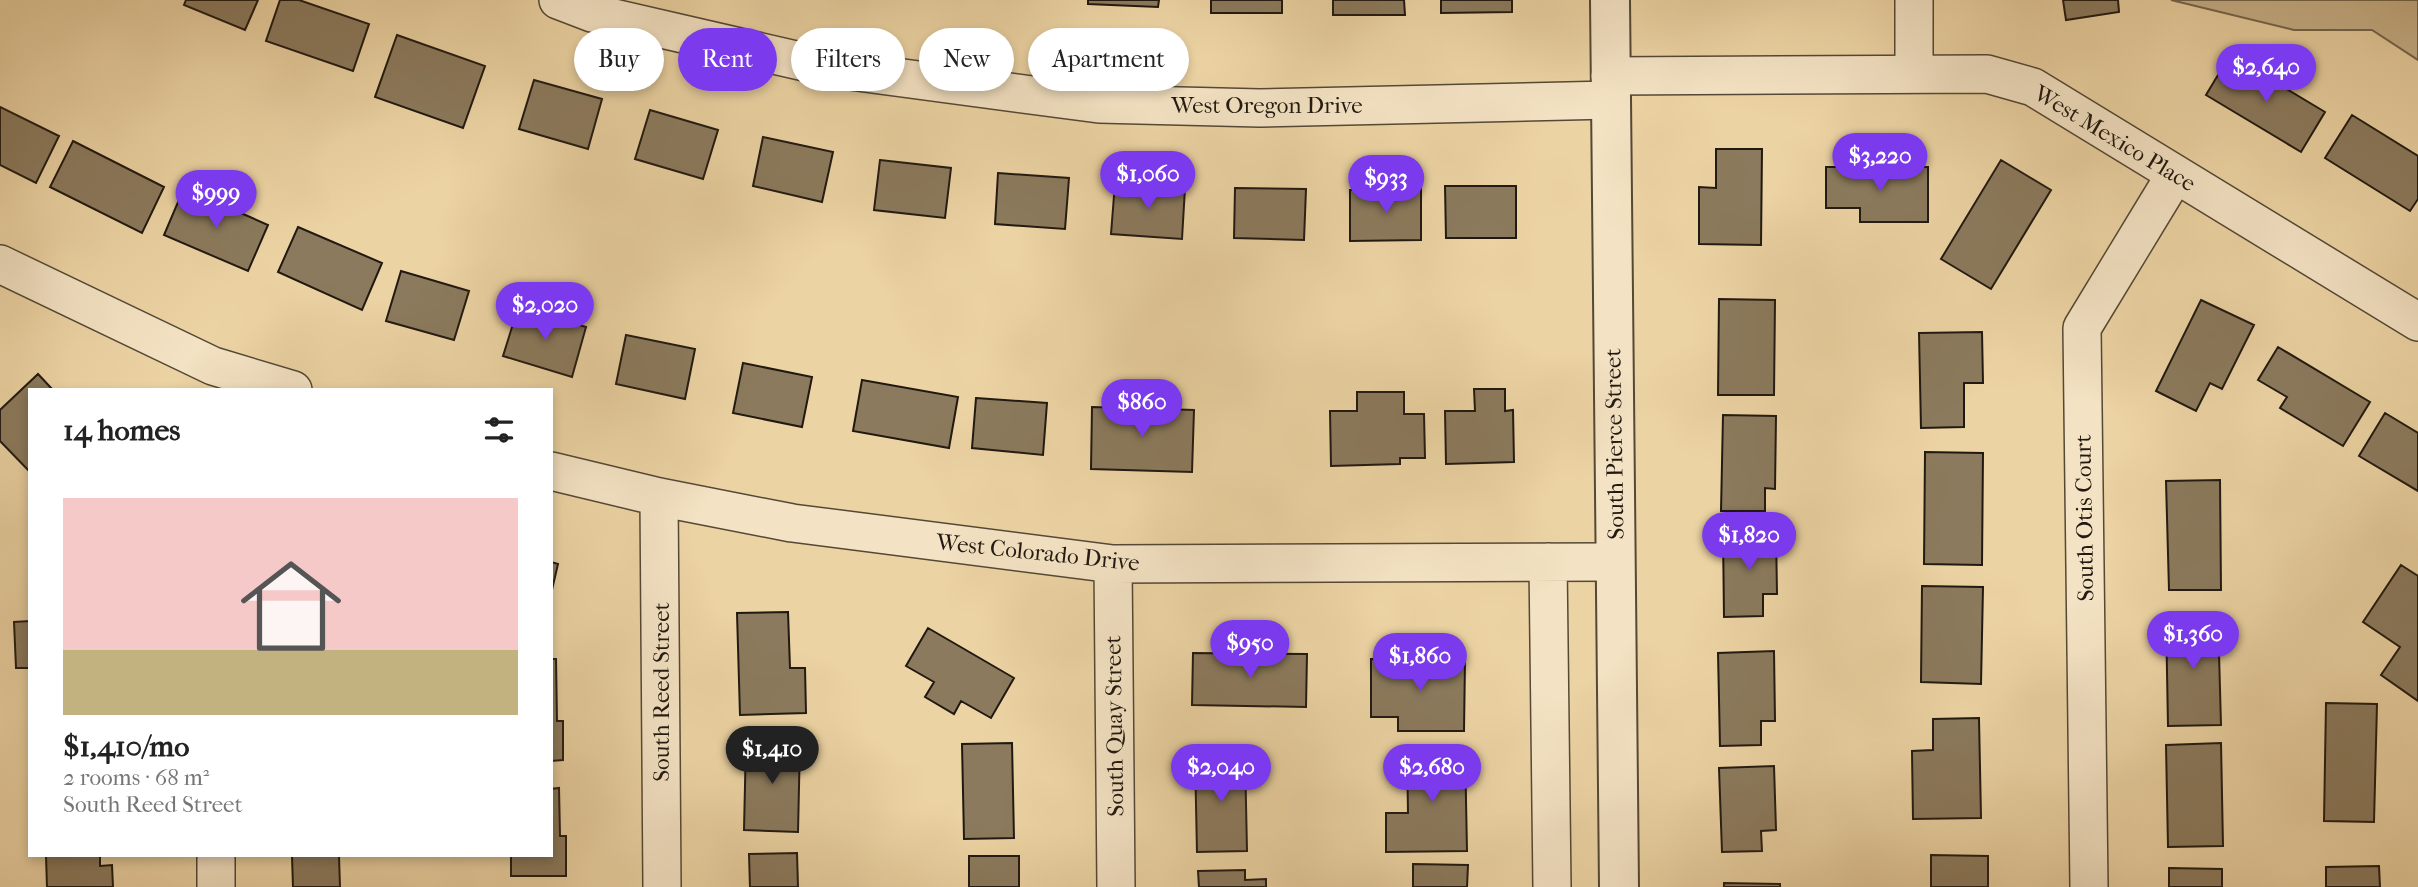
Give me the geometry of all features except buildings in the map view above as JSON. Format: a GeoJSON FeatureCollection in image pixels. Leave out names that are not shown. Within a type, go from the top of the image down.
{"type":"FeatureCollection","features":[{"type":"Feature","properties":{"kind":"street","name":"West Oregon Drive"},"geometry":{"type":"LineString","coordinates":[[558,0],[592,13],[835,69],[1099,104],[1260,108],[1610,88]]}},
{"type":"Feature","properties":{"kind":"street","name":"South Pierce Street"},"geometry":{"type":"LineString","coordinates":[[1610,0],[1619,887]]}},
{"type":"Feature","properties":{"kind":"street"},"geometry":{"type":"LineString","coordinates":[[1914,0],[1914,74]]}},
{"type":"Feature","properties":{"kind":"street","name":"West Mexico Place"},"geometry":{"type":"LineString","coordinates":[[1610,88],[1914,74],[1987,74],[2033,86],[2418,321]]}},
{"type":"Feature","properties":{"kind":"street","name":"South Otis Court"},"geometry":{"type":"LineString","coordinates":[[2089,887],[2082,328],[2175,175]]}},
{"type":"Feature","properties":{"kind":"street"},"geometry":{"type":"LineString","coordinates":[[0,264],[214,378],[280,388]]}},
{"type":"Feature","properties":{"kind":"street","name":"West Colorado Drive"},"geometry":{"type":"LineString","coordinates":[[553,471],[659,497],[792,523],[1113,564],[1615,562]]}},
{"type":"Feature","properties":{"kind":"street","name":"South Reed Street"},"geometry":{"type":"LineString","coordinates":[[659,497],[663,887]]}},
{"type":"Feature","properties":{"kind":"street"},"geometry":{"type":"LineString","coordinates":[[1548,562],[1552,887]]}},
{"type":"Feature","properties":{"kind":"street","name":"South Quay Street"},"geometry":{"type":"LineString","coordinates":[[1113,564],[1116,887]]}},
{"type":"Feature","properties":{"kind":"street"},"geometry":{"type":"LineString","coordinates":[[216,857],[216,887]]}},
{"type":"Feature","properties":{"kind":"shaded area"},"geometry":{"type":"Polygon","coordinates":[[[2171,0],[2418,0],[2418,60],[2372,30],[2294,30],[2171,0]]]}}]}
